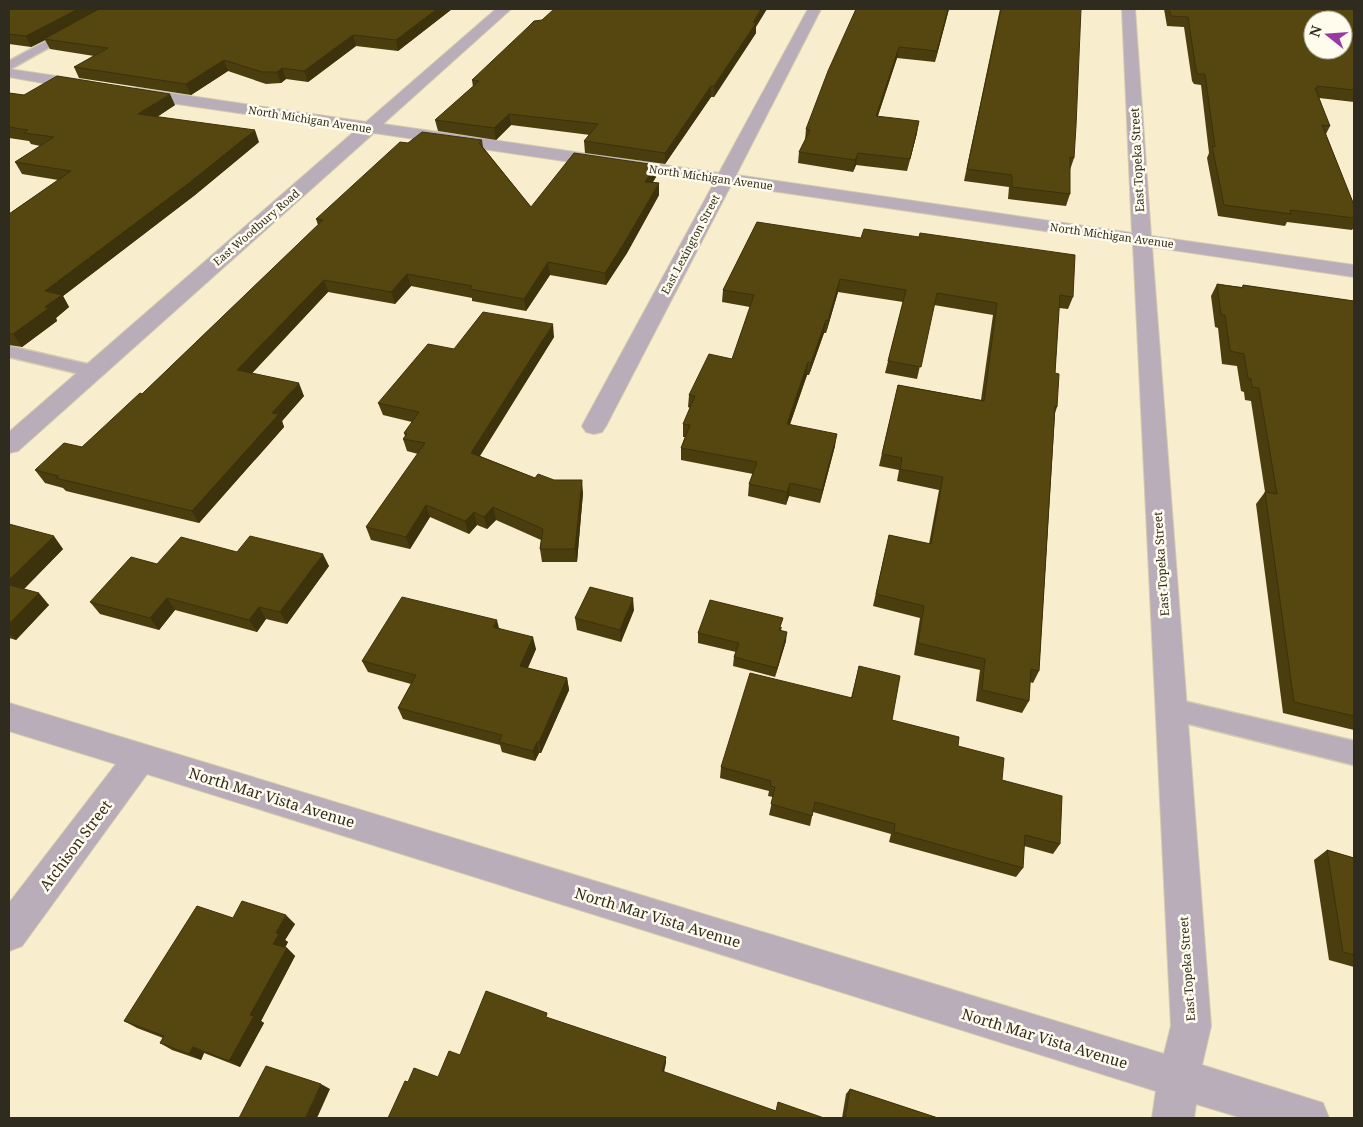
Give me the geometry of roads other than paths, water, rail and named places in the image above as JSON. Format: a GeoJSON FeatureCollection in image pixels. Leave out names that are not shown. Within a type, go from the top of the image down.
{"type":"FeatureCollection","features":[{"type":"Feature","properties":{"kind":"street","name":"East Woodbury Road"},"geometry":{"type":"LineString","coordinates":[[9,445],[504,9]]}},
{"type":"Feature","properties":{"kind":"street","name":"East Lexington Street"},"geometry":{"type":"LineString","coordinates":[[594,426],[815,9]]}},
{"type":"Feature","properties":{"kind":"street","name":"East Topeka Street"},"geometry":{"type":"LineString","coordinates":[[1129,9],[1170,708],[1191,1026],[1178,1079],[1174,1118]]}},
{"type":"Feature","properties":{"kind":"street","name":"North Michigan Avenue"},"geometry":{"type":"LineString","coordinates":[[9,73],[368,128],[1354,271]]}},
{"type":"Feature","properties":{"kind":"street","name":"North Mar Vista Avenue"},"geometry":{"type":"LineString","coordinates":[[9,717],[1308,1118]]}},
{"type":"Feature","properties":{"kind":"street","name":"Atchison Street"},"geometry":{"type":"LineString","coordinates":[[9,933],[141,757]]}},
{"type":"Feature","properties":{"kind":"lane"},"geometry":{"type":"LineString","coordinates":[[9,66],[113,9]]}},
{"type":"Feature","properties":{"kind":"lane"},"geometry":{"type":"LineString","coordinates":[[9,352],[93,371]]}},
{"type":"Feature","properties":{"kind":"lane"},"geometry":{"type":"LineString","coordinates":[[1170,708],[1354,753]]}}]}
